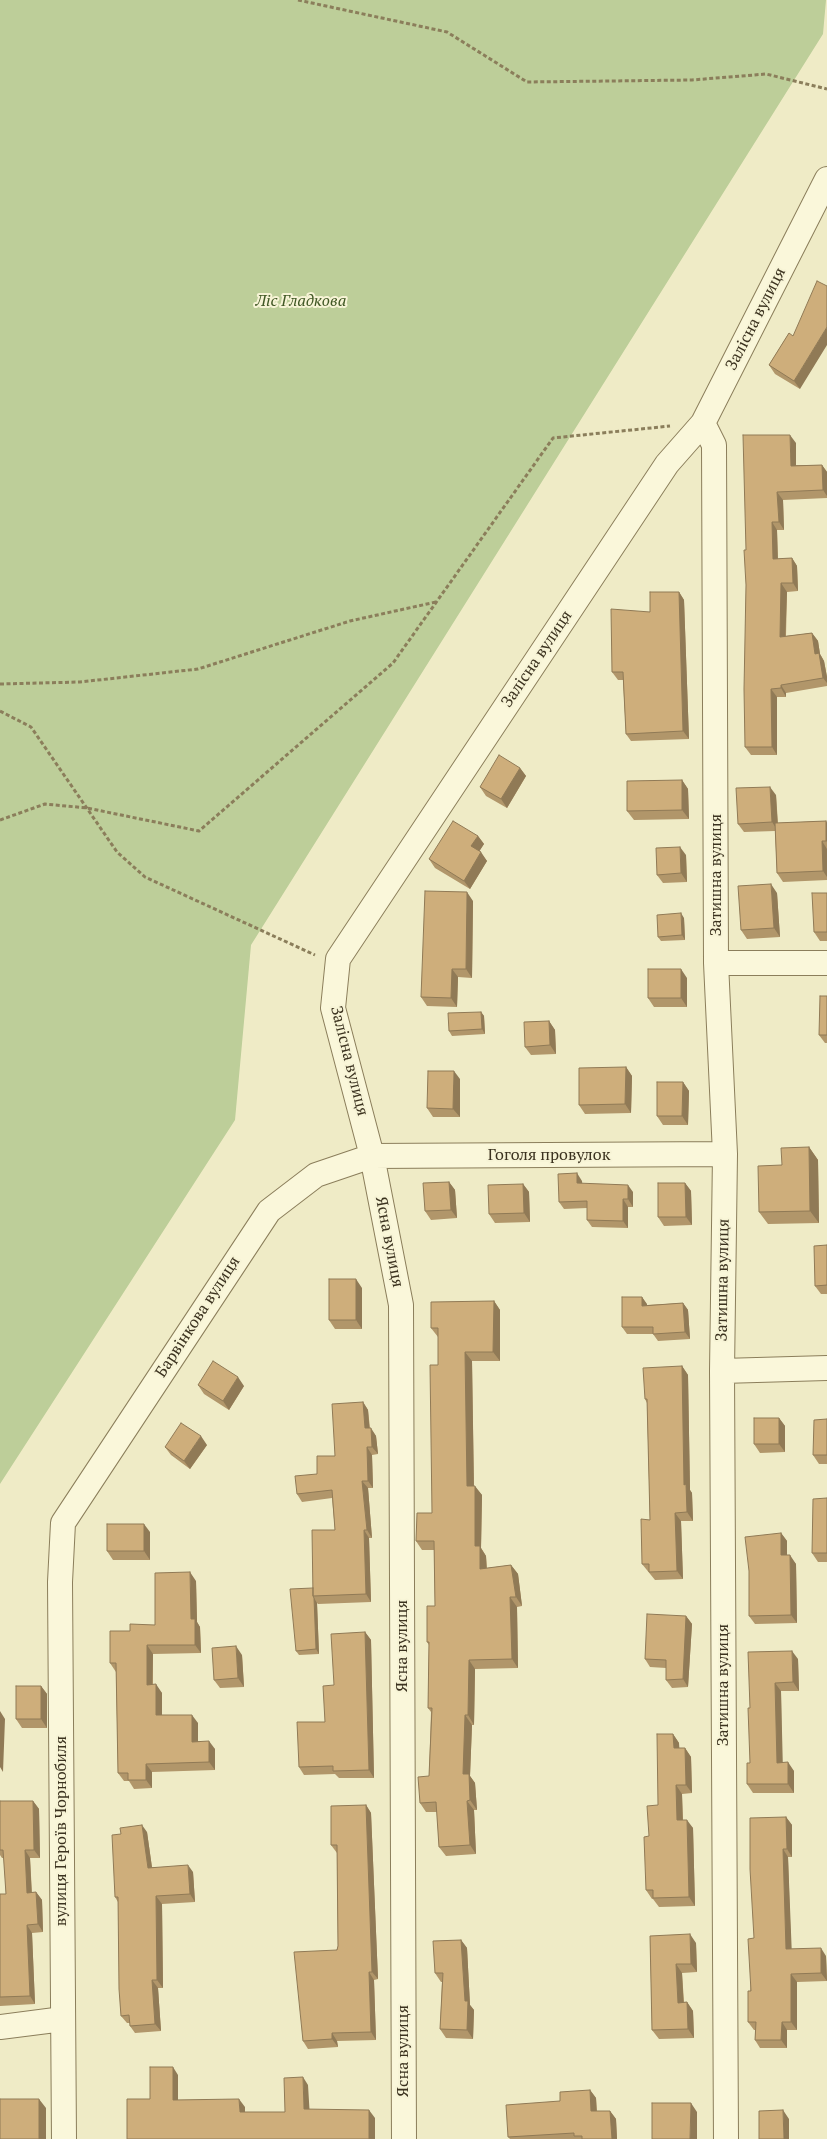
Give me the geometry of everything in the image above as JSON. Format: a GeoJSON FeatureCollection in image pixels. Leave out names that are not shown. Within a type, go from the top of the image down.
{"type":"FeatureCollection","features":[{"type":"Feature","properties":{"kind":"street","name":"Залісна вулиця"},"geometry":{"type":"LineString","coordinates":[[372,1156],[333,1008],[338,959],[667,464],[703,423],[827,179]]}},
{"type":"Feature","properties":{"kind":"street","name":"Затишна вулиця"},"geometry":{"type":"LineString","coordinates":[[703,423],[714,445],[716,962],[725,1154],[722,1371],[726,2139]]}},
{"type":"Feature","properties":{"kind":"street"},"geometry":{"type":"LineString","coordinates":[[716,962],[827,963]]}},
{"type":"Feature","properties":{"kind":"street","name":"Гоголя провулок"},"geometry":{"type":"LineString","coordinates":[[372,1156],[725,1154]]}},
{"type":"Feature","properties":{"kind":"street","name":"Барвінкова вулиця"},"geometry":{"type":"LineString","coordinates":[[63,1523],[268,1211],[316,1175],[372,1156]]}},
{"type":"Feature","properties":{"kind":"street","name":"Ясна вулиця"},"geometry":{"type":"LineString","coordinates":[[372,1156],[401,1305],[404,2139]]}},
{"type":"Feature","properties":{"kind":"street"},"geometry":{"type":"LineString","coordinates":[[722,1371],[827,1368]]}},
{"type":"Feature","properties":{"kind":"street","name":"вулиця Героїв Чорнобиля"},"geometry":{"type":"LineString","coordinates":[[63,1523],[60,1592],[64,2139]]}},
{"type":"Feature","properties":{"kind":"street"},"geometry":{"type":"LineString","coordinates":[[0,2027],[63,2019]]}},
{"type":"Feature","properties":{"kind":"path"},"geometry":{"type":"LineString","coordinates":[[298,0],[447,32],[527,82],[692,80],[766,74],[827,89]]}},
{"type":"Feature","properties":{"kind":"path"},"geometry":{"type":"LineString","coordinates":[[0,820],[45,804],[87,808],[199,832],[394,663],[553,438],[703,423]]}},
{"type":"Feature","properties":{"kind":"path"},"geometry":{"type":"LineString","coordinates":[[0,684],[80,682],[198,669],[350,622],[436,602]]}},
{"type":"Feature","properties":{"kind":"path"},"geometry":{"type":"LineString","coordinates":[[0,711],[31,728],[117,852],[145,877],[311,955],[338,959]]}},
{"type":"Feature","properties":{"kind":"green space","name":"Ліс Гладкова"},"geometry":{"type":"Polygon","coordinates":[[[0,0],[826,0],[823,34],[251,945],[235,1120],[0,1484],[0,0]]]}},
{"type":"Feature","properties":{"kind":"building"},"geometry":{"type":"Polygon","coordinates":[[[817,281],[827,286],[827,327],[794,381],[769,365],[789,333],[793,336],[817,281]]]}},
{"type":"Feature","properties":{"kind":"building"},"geometry":{"type":"Polygon","coordinates":[[[743,435],[790,435],[791,466],[822,465],[823,490],[777,492],[779,522],[772,522],[773,559],[792,558],[793,583],[781,583],[780,637],[812,633],[815,654],[819,653],[823,678],[781,685],[781,688],[771,689],[772,747],[745,747],[746,585],[744,550],[746,550],[743,435]]]}},
{"type":"Feature","properties":{"kind":"building"},"geometry":{"type":"Polygon","coordinates":[[[650,592],[679,592],[683,731],[626,734],[623,672],[612,672],[611,609],[650,612],[650,592]]]}},
{"type":"Feature","properties":{"kind":"building"},"geometry":{"type":"Polygon","coordinates":[[[499,755],[520,768],[501,799],[480,787],[499,755]]]}},
{"type":"Feature","properties":{"kind":"building"},"geometry":{"type":"Polygon","coordinates":[[[682,780],[682,810],[627,811],[627,781],[682,780]]]}},
{"type":"Feature","properties":{"kind":"building"},"geometry":{"type":"Polygon","coordinates":[[[770,787],[772,822],[738,824],[736,788],[770,787]]]}},
{"type":"Feature","properties":{"kind":"building"},"geometry":{"type":"Polygon","coordinates":[[[453,821],[478,836],[471,846],[481,852],[464,881],[429,859],[453,821]]]}},
{"type":"Feature","properties":{"kind":"building"},"geometry":{"type":"Polygon","coordinates":[[[826,821],[826,841],[822,841],[823,871],[777,873],[775,823],[826,821]]]}},
{"type":"Feature","properties":{"kind":"building"},"geometry":{"type":"Polygon","coordinates":[[[680,847],[681,873],[657,875],[656,848],[680,847]]]}},
{"type":"Feature","properties":{"kind":"building"},"geometry":{"type":"Polygon","coordinates":[[[771,884],[774,928],[741,930],[738,886],[771,884]]]}},
{"type":"Feature","properties":{"kind":"building"},"geometry":{"type":"Polygon","coordinates":[[[425,891],[467,892],[466,969],[452,969],[451,998],[421,997],[425,891]]]}},
{"type":"Feature","properties":{"kind":"building"},"geometry":{"type":"Polygon","coordinates":[[[812,893],[827,893],[827,932],[814,932],[812,893]]]}},
{"type":"Feature","properties":{"kind":"building"},"geometry":{"type":"Polygon","coordinates":[[[681,913],[682,935],[658,937],[657,915],[681,913]]]}},
{"type":"Feature","properties":{"kind":"building"},"geometry":{"type":"Polygon","coordinates":[[[648,969],[681,969],[681,998],[648,998],[648,969]]]}},
{"type":"Feature","properties":{"kind":"building"},"geometry":{"type":"Polygon","coordinates":[[[820,996],[827,996],[827,1035],[819,1035],[820,996]]]}},
{"type":"Feature","properties":{"kind":"building"},"geometry":{"type":"Polygon","coordinates":[[[481,1012],[482,1029],[449,1031],[448,1013],[481,1012]]]}},
{"type":"Feature","properties":{"kind":"building"},"geometry":{"type":"Polygon","coordinates":[[[549,1021],[550,1045],[525,1047],[524,1022],[549,1021]]]}},
{"type":"Feature","properties":{"kind":"building"},"geometry":{"type":"Polygon","coordinates":[[[626,1067],[625,1104],[579,1105],[579,1068],[626,1067]]]}},
{"type":"Feature","properties":{"kind":"building"},"geometry":{"type":"Polygon","coordinates":[[[428,1071],[454,1071],[453,1109],[427,1108],[428,1071]]]}},
{"type":"Feature","properties":{"kind":"building"},"geometry":{"type":"Polygon","coordinates":[[[657,1082],[683,1082],[682,1116],[657,1116],[657,1082]]]}},
{"type":"Feature","properties":{"kind":"building"},"geometry":{"type":"Polygon","coordinates":[[[809,1147],[810,1211],[759,1212],[758,1166],[782,1165],[781,1148],[809,1147]]]}},
{"type":"Feature","properties":{"kind":"building"},"geometry":{"type":"Polygon","coordinates":[[[577,1173],[577,1183],[628,1185],[628,1199],[623,1199],[623,1221],[587,1220],[587,1201],[559,1202],[558,1174],[577,1173]]]}},
{"type":"Feature","properties":{"kind":"building"},"geometry":{"type":"Polygon","coordinates":[[[449,1182],[451,1210],[425,1211],[423,1183],[449,1182]]]}},
{"type":"Feature","properties":{"kind":"building"},"geometry":{"type":"Polygon","coordinates":[[[658,1183],[685,1183],[686,1217],[658,1217],[658,1183]]]}},
{"type":"Feature","properties":{"kind":"building"},"geometry":{"type":"Polygon","coordinates":[[[523,1184],[524,1213],[489,1214],[488,1185],[523,1184]]]}},
{"type":"Feature","properties":{"kind":"building"},"geometry":{"type":"Polygon","coordinates":[[[827,1245],[827,1285],[815,1286],[814,1246],[827,1245]]]}},
{"type":"Feature","properties":{"kind":"building"},"geometry":{"type":"Polygon","coordinates":[[[329,1279],[356,1279],[356,1320],[329,1320],[329,1279]]]}},
{"type":"Feature","properties":{"kind":"building"},"geometry":{"type":"Polygon","coordinates":[[[622,1297],[642,1297],[642,1306],[683,1303],[685,1332],[653,1334],[653,1327],[622,1327],[622,1297]]]}},
{"type":"Feature","properties":{"kind":"building"},"geometry":{"type":"Polygon","coordinates":[[[494,1301],[493,1352],[465,1352],[467,1486],[475,1486],[475,1546],[480,1546],[480,1569],[511,1565],[516,1597],[510,1597],[512,1659],[469,1660],[468,1715],[465,1715],[463,1774],[469,1774],[470,1800],[467,1801],[470,1845],[439,1847],[436,1802],[420,1803],[418,1777],[429,1776],[432,1708],[428,1708],[429,1642],[427,1642],[427,1606],[435,1606],[434,1541],[416,1541],[417,1513],[432,1513],[430,1365],[438,1365],[438,1328],[431,1328],[431,1302],[494,1301]]]}},
{"type":"Feature","properties":{"kind":"building"},"geometry":{"type":"Polygon","coordinates":[[[213,1361],[238,1377],[223,1401],[198,1385],[213,1361]]]}},
{"type":"Feature","properties":{"kind":"building"},"geometry":{"type":"Polygon","coordinates":[[[682,1366],[684,1485],[686,1484],[687,1512],[675,1513],[677,1571],[649,1572],[649,1564],[642,1564],[641,1519],[650,1520],[647,1399],[645,1399],[643,1368],[682,1366]]]}},
{"type":"Feature","properties":{"kind":"building"},"geometry":{"type":"Polygon","coordinates":[[[363,1402],[365,1428],[371,1428],[372,1447],[367,1447],[368,1481],[362,1481],[367,1530],[364,1530],[366,1594],[313,1596],[312,1530],[335,1530],[332,1490],[297,1494],[295,1476],[317,1474],[317,1456],[335,1456],[332,1404],[363,1402]]]}},
{"type":"Feature","properties":{"kind":"building"},"geometry":{"type":"Polygon","coordinates":[[[754,1418],[779,1418],[779,1444],[754,1444],[754,1418]]]}},
{"type":"Feature","properties":{"kind":"building"},"geometry":{"type":"Polygon","coordinates":[[[827,1419],[827,1455],[813,1455],[814,1420],[827,1419]]]}},
{"type":"Feature","properties":{"kind":"building"},"geometry":{"type":"Polygon","coordinates":[[[181,1423],[201,1436],[184,1461],[165,1447],[181,1423]]]}},
{"type":"Feature","properties":{"kind":"building"},"geometry":{"type":"Polygon","coordinates":[[[827,1498],[827,1553],[812,1553],[813,1499],[827,1498]]]}},
{"type":"Feature","properties":{"kind":"building"},"geometry":{"type":"Polygon","coordinates":[[[107,1524],[144,1524],[144,1551],[107,1551],[107,1524]]]}},
{"type":"Feature","properties":{"kind":"building"},"geometry":{"type":"Polygon","coordinates":[[[781,1533],[781,1555],[790,1555],[791,1615],[749,1616],[749,1571],[745,1537],[781,1533]]]}},
{"type":"Feature","properties":{"kind":"building"},"geometry":{"type":"Polygon","coordinates":[[[190,1572],[191,1619],[195,1619],[195,1645],[147,1645],[147,1685],[156,1684],[156,1715],[192,1715],[192,1742],[209,1741],[209,1762],[146,1764],[146,1780],[128,1780],[128,1773],[118,1773],[116,1663],[110,1663],[110,1631],[130,1631],[130,1624],[155,1625],[155,1573],[190,1572]]]}},
{"type":"Feature","properties":{"kind":"building"},"geometry":{"type":"Polygon","coordinates":[[[313,1588],[316,1649],[296,1651],[290,1589],[313,1588]]]}},
{"type":"Feature","properties":{"kind":"building"},"geometry":{"type":"Polygon","coordinates":[[[647,1614],[686,1616],[683,1679],[666,1680],[666,1660],[645,1659],[647,1614]]]}},
{"type":"Feature","properties":{"kind":"building"},"geometry":{"type":"Polygon","coordinates":[[[365,1632],[369,1770],[333,1771],[333,1766],[299,1767],[297,1722],[325,1722],[323,1686],[334,1685],[331,1634],[365,1632]]]}},
{"type":"Feature","properties":{"kind":"building"},"geometry":{"type":"Polygon","coordinates":[[[236,1646],[238,1678],[214,1680],[212,1648],[236,1646]]]}},
{"type":"Feature","properties":{"kind":"building"},"geometry":{"type":"Polygon","coordinates":[[[792,1651],[793,1682],[775,1683],[777,1763],[788,1762],[788,1784],[747,1784],[747,1763],[750,1763],[748,1652],[792,1651]]]}},
{"type":"Feature","properties":{"kind":"building"},"geometry":{"type":"Polygon","coordinates":[[[16,1686],[41,1686],[41,1719],[16,1719],[16,1686]]]}},
{"type":"Feature","properties":{"kind":"building"},"geometry":{"type":"Polygon","coordinates":[[[657,1734],[673,1734],[674,1748],[685,1748],[686,1785],[676,1785],[677,1820],[687,1820],[689,1897],[653,1898],[653,1890],[646,1890],[644,1837],[649,1836],[647,1806],[658,1805],[657,1734]]]}},
{"type":"Feature","properties":{"kind":"building"},"geometry":{"type":"Polygon","coordinates":[[[0,1801],[33,1801],[34,1850],[25,1850],[27,1893],[36,1892],[38,1924],[27,1925],[30,1996],[0,1997],[0,1894],[6,1894],[3,1850],[0,1850],[0,1801]]]}},
{"type":"Feature","properties":{"kind":"building"},"geometry":{"type":"Polygon","coordinates":[[[366,1805],[372,1972],[369,1972],[371,2032],[332,2033],[332,2039],[303,2041],[294,1952],[337,1950],[338,1946],[337,1845],[331,1845],[331,1806],[366,1805]]]}},
{"type":"Feature","properties":{"kind":"building"},"geometry":{"type":"Polygon","coordinates":[[[786,1817],[787,1849],[783,1849],[786,1949],[821,1948],[821,1973],[791,1974],[791,2022],[782,2022],[781,2040],[755,2040],[756,2022],[748,2022],[748,1991],[751,1991],[748,1939],[754,1938],[750,1869],[750,1818],[786,1817]]]}},
{"type":"Feature","properties":{"kind":"building"},"geometry":{"type":"Polygon","coordinates":[[[142,1825],[148,1868],[188,1865],[190,1894],[156,1896],[157,1980],[152,1980],[155,2024],[130,2026],[129,2015],[121,2016],[118,1897],[115,1897],[112,1835],[121,1834],[120,1828],[142,1825]]]}},
{"type":"Feature","properties":{"kind":"building"},"geometry":{"type":"Polygon","coordinates":[[[690,1934],[691,1964],[676,1964],[678,2003],[687,2002],[688,2029],[652,2030],[650,1936],[690,1934]]]}},
{"type":"Feature","properties":{"kind":"building"},"geometry":{"type":"Polygon","coordinates":[[[461,1940],[465,2001],[468,2001],[467,2030],[440,2029],[443,1973],[435,1973],[433,1941],[461,1940]]]}},
{"type":"Feature","properties":{"kind":"building"},"geometry":{"type":"Polygon","coordinates":[[[150,2067],[173,2067],[173,2100],[239,2099],[240,2112],[285,2112],[284,2078],[303,2077],[304,2109],[369,2110],[369,2139],[127,2139],[127,2099],[150,2099],[150,2067]]]}},
{"type":"Feature","properties":{"kind":"building"},"geometry":{"type":"Polygon","coordinates":[[[590,2090],[591,2111],[610,2111],[612,2139],[582,2139],[582,2136],[574,2136],[574,2133],[508,2137],[506,2105],[560,2101],[560,2092],[590,2090]]]}},
{"type":"Feature","properties":{"kind":"building"},"geometry":{"type":"Polygon","coordinates":[[[0,2099],[39,2099],[39,2139],[0,2139],[0,2099]]]}},
{"type":"Feature","properties":{"kind":"building"},"geometry":{"type":"Polygon","coordinates":[[[652,2103],[691,2103],[690,2139],[652,2139],[652,2103]]]}},
{"type":"Feature","properties":{"kind":"building"},"geometry":{"type":"Polygon","coordinates":[[[783,2110],[784,2139],[759,2139],[759,2111],[783,2110]]]}}]}
